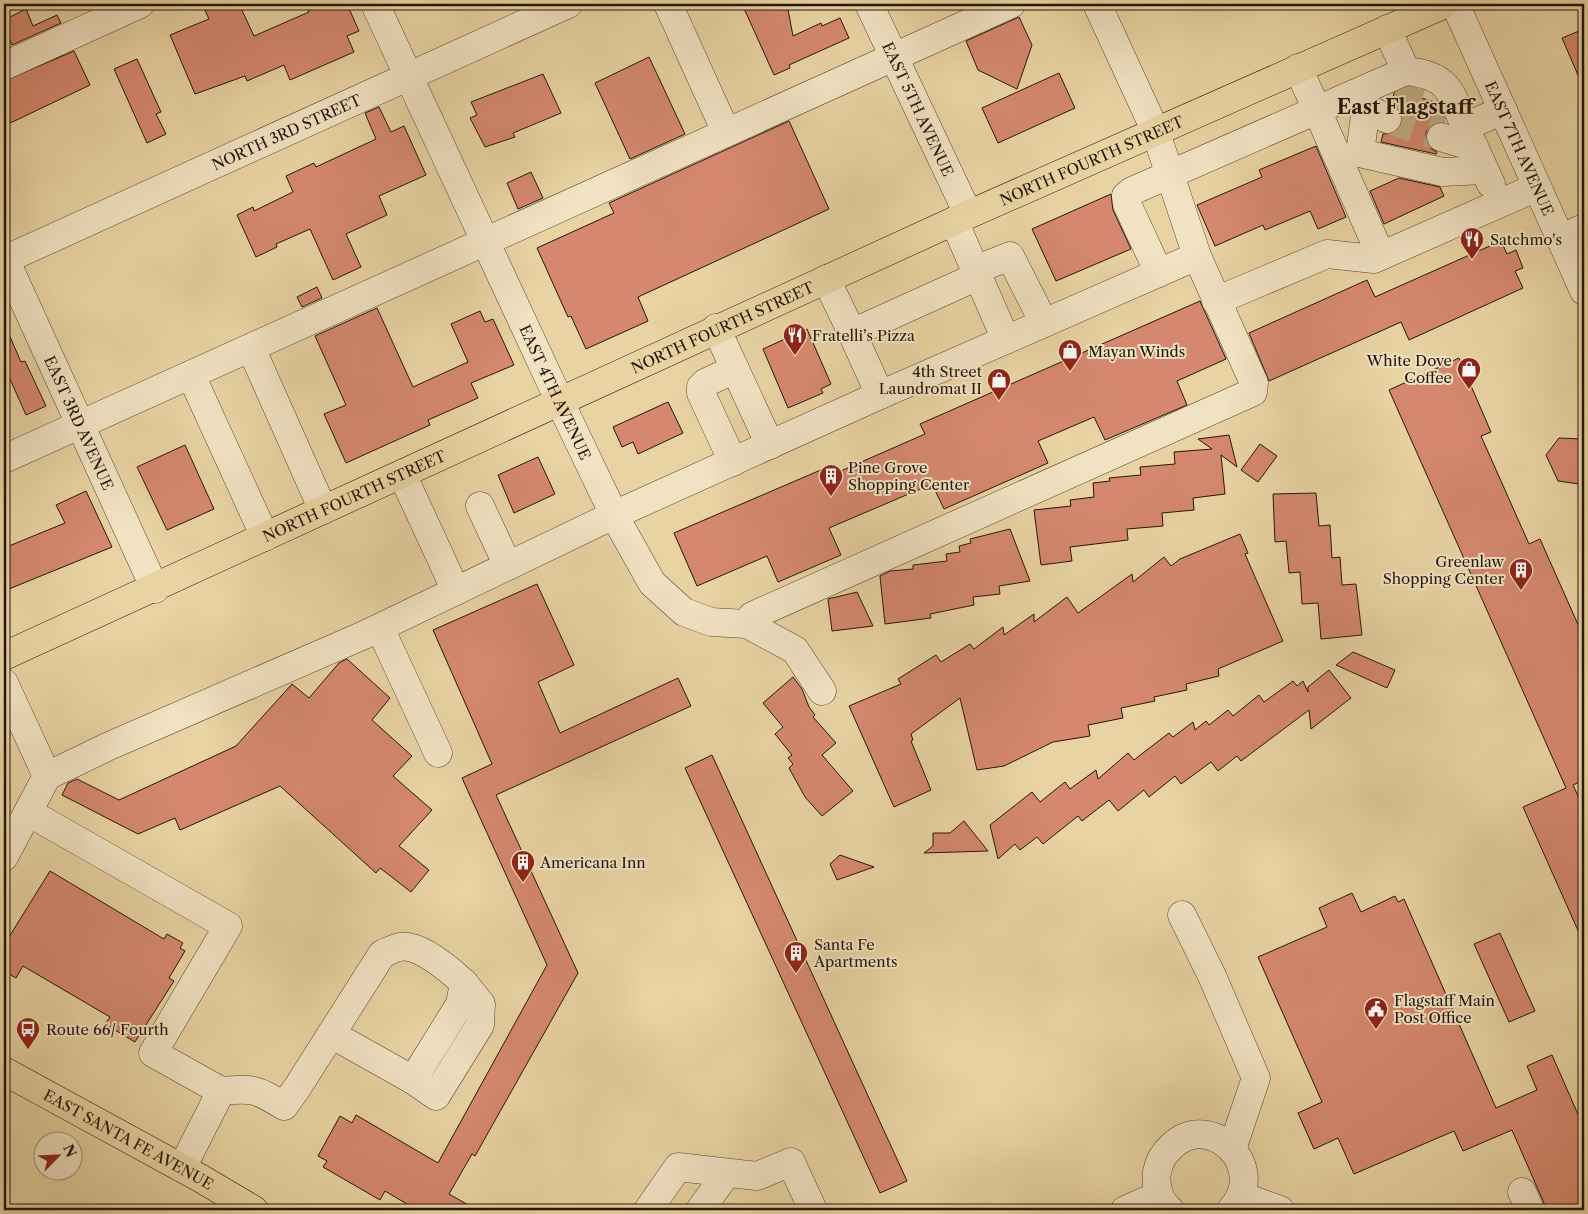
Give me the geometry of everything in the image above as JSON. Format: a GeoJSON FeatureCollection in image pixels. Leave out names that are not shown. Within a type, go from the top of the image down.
{"type":"FeatureCollection","features":[{"type":"Feature","properties":{"kind":"main road","name":"NORTH FOURTH STREET"},"geometry":{"type":"LineString","coordinates":[[4,656],[154,589],[559,400],[961,217],[1445,4]]}},
{"type":"Feature","properties":{"kind":"main road","name":"EAST SANTA FE AVENUE"},"geometry":{"type":"LineString","coordinates":[[4,1071],[182,1168],[254,1210]]}},
{"type":"Feature","properties":{"kind":"street"},"geometry":{"type":"LineString","coordinates":[[4,66],[140,4]]}},
{"type":"Feature","properties":{"kind":"street","name":"EAST 4TH AVENUE"},"geometry":{"type":"LineString","coordinates":[[375,4],[407,77],[614,515],[652,583],[684,612],[711,622],[747,624],[795,650],[822,691]]}},
{"type":"Feature","properties":{"kind":"street","name":"NORTH 3RD STREET"},"geometry":{"type":"LineString","coordinates":[[4,259],[568,4]]}},
{"type":"Feature","properties":{"kind":"street"},"geometry":{"type":"LineString","coordinates":[[668,4],[726,132]]}},
{"type":"Feature","properties":{"kind":"street","name":"EAST 5TH AVENUE"},"geometry":{"type":"LineString","coordinates":[[869,4],[894,56],[961,217],[977,273],[1006,340]]}},
{"type":"Feature","properties":{"kind":"street"},"geometry":{"type":"LineString","coordinates":[[4,459],[1011,4]]}},
{"type":"Feature","properties":{"kind":"street"},"geometry":{"type":"LineString","coordinates":[[747,624],[752,616],[1247,397],[1253,392],[1254,382],[1197,256],[1155,130],[1097,4]]}},
{"type":"Feature","properties":{"kind":"street","name":"EAST 7TH AVENUE"},"geometry":{"type":"LineString","coordinates":[[1455,4],[1538,187],[1572,233],[1584,291]]}},
{"type":"Feature","properties":{"kind":"street"},"geometry":{"type":"LineString","coordinates":[[1387,29],[1406,71]]}},
{"type":"Feature","properties":{"kind":"street"},"geometry":{"type":"LineString","coordinates":[[1298,68],[1381,256]]}},
{"type":"Feature","properties":{"kind":"street"},"geometry":{"type":"LineString","coordinates":[[1159,272],[1127,204],[1126,196],[1132,191],[1316,110],[1373,101],[1406,71],[1425,73],[1444,83],[1462,134],[1500,204]]}},
{"type":"Feature","properties":{"kind":"street"},"geometry":{"type":"LineString","coordinates":[[1373,101],[1360,153],[1443,172],[1462,134],[1503,110]]}},
{"type":"Feature","properties":{"kind":"street"},"geometry":{"type":"LineString","coordinates":[[1216,301],[1327,254],[1374,259],[1538,187]]}},
{"type":"Feature","properties":{"kind":"street"},"geometry":{"type":"LineString","coordinates":[[852,333],[1010,256],[1044,323]]}},
{"type":"Feature","properties":{"kind":"street"},"geometry":{"type":"LineString","coordinates":[[4,857],[47,776],[107,746],[380,628],[614,515],[880,395],[1197,256]]}},
{"type":"Feature","properties":{"kind":"street","name":"EAST 3RD AVENUE"},"geometry":{"type":"LineString","coordinates":[[4,259],[154,589]]}},
{"type":"Feature","properties":{"kind":"street"},"geometry":{"type":"LineString","coordinates":[[826,279],[880,395]]}},
{"type":"Feature","properties":{"kind":"street"},"geometry":{"type":"LineString","coordinates":[[716,328],[770,445]]}},
{"type":"Feature","properties":{"kind":"street"},"geometry":{"type":"LineString","coordinates":[[251,348],[323,510]]}},
{"type":"Feature","properties":{"kind":"street"},"geometry":{"type":"LineString","coordinates":[[733,462],[701,393],[701,387],[705,383],[735,369]]}},
{"type":"Feature","properties":{"kind":"street"},"geometry":{"type":"LineString","coordinates":[[192,375],[265,537]]}},
{"type":"Feature","properties":{"kind":"street"},"geometry":{"type":"LineString","coordinates":[[402,474],[456,591]]}},
{"type":"Feature","properties":{"kind":"street"},"geometry":{"type":"LineString","coordinates":[[480,506],[508,566]]}},
{"type":"Feature","properties":{"kind":"street"},"geometry":{"type":"LineString","coordinates":[[380,628],[438,753]]}},
{"type":"Feature","properties":{"kind":"street"},"geometry":{"type":"LineString","coordinates":[[4,683],[47,776]]}},
{"type":"Feature","properties":{"kind":"street"},"geometry":{"type":"LineString","coordinates":[[28,812],[228,926],[153,1053],[222,1091],[246,1088],[258,1090],[284,1106],[382,954],[402,946],[422,952],[448,968],[464,983],[481,1004],[480,1025],[436,1096],[413,1080],[331,1034]]}},
{"type":"Feature","properties":{"kind":"street"},"geometry":{"type":"LineString","coordinates":[[1182,914],[1212,976],[1256,1078],[1232,1149]]}},
{"type":"Feature","properties":{"kind":"street"},"geometry":{"type":"LineString","coordinates":[[182,1168],[222,1091]]}},
{"type":"Feature","properties":{"kind":"street"},"geometry":{"type":"LineString","coordinates":[[1125,1210],[1164,1203],[1156,1180],[1158,1165],[1165,1152],[1176,1142],[1190,1136],[1205,1135],[1220,1139],[1240,1159],[1244,1171],[1244,1184],[1236,1203],[1280,1210]]}},
{"type":"Feature","properties":{"kind":"street"},"geometry":{"type":"LineString","coordinates":[[648,1210],[678,1167],[756,1176],[791,1162],[813,1210]]}},
{"type":"Feature","properties":{"kind":"street"},"geometry":{"type":"LineString","coordinates":[[704,1209],[726,1172]]}},
{"type":"Feature","properties":{"kind":"building"},"geometry":{"type":"Polygon","coordinates":[[[202,4],[239,4],[254,36],[309,12],[305,4],[347,4],[359,31],[347,36],[354,52],[290,80],[284,65],[247,81],[245,76],[195,94],[170,35],[209,19],[202,4]]]}},
{"type":"Feature","properties":{"kind":"building"},"geometry":{"type":"Polygon","coordinates":[[[742,4],[787,4],[793,36],[821,23],[822,26],[840,18],[849,38],[789,65],[790,68],[774,75],[742,4]]]}},
{"type":"Feature","properties":{"kind":"building"},"geometry":{"type":"Polygon","coordinates":[[[26,9],[33,26],[57,15],[61,23],[12,45],[4,28],[4,20],[26,9]]]}},
{"type":"Feature","properties":{"kind":"building"},"geometry":{"type":"Polygon","coordinates":[[[1019,17],[1032,45],[1017,89],[978,70],[966,41],[1019,17]]]}},
{"type":"Feature","properties":{"kind":"building"},"geometry":{"type":"Polygon","coordinates":[[[1584,29],[1584,89],[1562,38],[1584,29]]]}},
{"type":"Feature","properties":{"kind":"building"},"geometry":{"type":"Polygon","coordinates":[[[74,51],[90,85],[4,126],[4,81],[74,51]]]}},
{"type":"Feature","properties":{"kind":"building"},"geometry":{"type":"Polygon","coordinates":[[[649,57],[685,134],[630,159],[595,83],[649,57]]]}},
{"type":"Feature","properties":{"kind":"building"},"geometry":{"type":"Polygon","coordinates":[[[137,59],[161,112],[156,114],[166,134],[147,143],[114,69],[137,59]]]}},
{"type":"Feature","properties":{"kind":"building"},"geometry":{"type":"Polygon","coordinates":[[[1059,73],[1075,108],[998,143],[982,108],[1059,73]]]}},
{"type":"Feature","properties":{"kind":"building"},"geometry":{"type":"Polygon","coordinates":[[[543,74],[561,113],[513,133],[515,137],[485,147],[470,118],[477,115],[471,102],[543,74]]]}},
{"type":"Feature","properties":{"kind":"building"},"geometry":{"type":"Polygon","coordinates":[[[1398,91],[1438,103],[1445,122],[1437,122],[1430,126],[1426,133],[1426,140],[1430,148],[1437,152],[1436,154],[1381,142],[1383,134],[1395,133],[1401,126],[1403,118],[1401,111],[1392,104],[1394,93],[1398,91]]]}},
{"type":"Feature","properties":{"kind":"building"},"geometry":{"type":"Polygon","coordinates":[[[379,107],[391,132],[404,126],[426,175],[379,196],[387,215],[346,234],[361,267],[333,280],[310,229],[276,244],[277,247],[256,257],[237,215],[253,207],[254,211],[293,192],[286,176],[314,163],[316,167],[376,139],[365,113],[379,107]]]}},
{"type":"Feature","properties":{"kind":"building"},"geometry":{"type":"Polygon","coordinates":[[[789,121],[829,209],[638,297],[648,321],[586,349],[571,316],[568,317],[537,248],[614,213],[609,203],[789,121]]]}},
{"type":"Feature","properties":{"kind":"building"},"geometry":{"type":"Polygon","coordinates":[[[1316,146],[1346,217],[1318,229],[1310,211],[1265,230],[1263,225],[1215,246],[1197,205],[1262,177],[1259,170],[1316,146]]]}},
{"type":"Feature","properties":{"kind":"building"},"geometry":{"type":"Polygon","coordinates":[[[531,172],[543,198],[518,209],[507,183],[531,172]]]}},
{"type":"Feature","properties":{"kind":"building"},"geometry":{"type":"Polygon","coordinates":[[[1399,178],[1440,187],[1444,196],[1384,224],[1370,191],[1399,178]]]}},
{"type":"Feature","properties":{"kind":"building"},"geometry":{"type":"Polygon","coordinates":[[[1111,194],[1113,210],[1131,249],[1056,281],[1032,229],[1111,194]]]}},
{"type":"Feature","properties":{"kind":"building"},"geometry":{"type":"Polygon","coordinates":[[[1501,241],[1507,254],[1516,250],[1523,268],[1515,271],[1523,288],[1409,340],[1401,322],[1269,381],[1249,333],[1367,280],[1375,297],[1501,241]]]}},
{"type":"Feature","properties":{"kind":"building"},"geometry":{"type":"Polygon","coordinates":[[[317,287],[322,298],[302,307],[297,297],[317,287]]]}},
{"type":"Feature","properties":{"kind":"building","name":"Pine Grove Shopping Center"},"geometry":{"type":"Polygon","coordinates":[[[1200,301],[1226,359],[1177,381],[1187,405],[1105,440],[1094,417],[1038,441],[1048,463],[944,509],[932,484],[829,528],[841,555],[778,582],[767,556],[697,586],[674,533],[823,469],[827,477],[925,434],[920,424],[1200,301]]]}},
{"type":"Feature","properties":{"kind":"building"},"geometry":{"type":"Polygon","coordinates":[[[377,308],[413,387],[468,362],[451,324],[480,311],[485,322],[493,319],[514,365],[471,383],[478,398],[428,420],[430,425],[346,463],[324,414],[346,405],[315,336],[377,308]]]}},
{"type":"Feature","properties":{"kind":"building"},"geometry":{"type":"Polygon","coordinates":[[[4,323],[21,362],[25,361],[46,406],[26,415],[10,379],[4,382],[4,323]]]}},
{"type":"Feature","properties":{"kind":"building"},"geometry":{"type":"Polygon","coordinates":[[[807,329],[831,384],[821,389],[823,393],[788,408],[763,349],[807,329]]]}},
{"type":"Feature","properties":{"kind":"building","name":"Greenlaw Shopping Center"},"geometry":{"type":"Polygon","coordinates":[[[1459,358],[1491,432],[1481,436],[1529,544],[1540,539],[1584,638],[1584,780],[1573,785],[1584,809],[1584,944],[1523,807],[1566,788],[1389,390],[1459,358]]]}},
{"type":"Feature","properties":{"kind":"building"},"geometry":{"type":"Polygon","coordinates":[[[668,402],[683,433],[638,454],[633,442],[622,447],[613,427],[668,402]]]}},
{"type":"Feature","properties":{"kind":"building"},"geometry":{"type":"Polygon","coordinates":[[[1229,435],[1237,467],[1221,455],[1225,494],[1193,498],[1194,510],[1162,513],[1163,526],[1127,529],[1128,540],[1070,547],[1072,561],[1041,565],[1034,510],[1071,506],[1070,500],[1094,497],[1093,483],[1110,481],[1109,478],[1141,475],[1140,467],[1175,464],[1174,452],[1212,449],[1198,439],[1229,435]]]}},
{"type":"Feature","properties":{"kind":"building"},"geometry":{"type":"Polygon","coordinates":[[[1559,438],[1584,439],[1584,477],[1579,484],[1558,481],[1546,455],[1559,438]]]}},
{"type":"Feature","properties":{"kind":"building"},"geometry":{"type":"Polygon","coordinates":[[[1260,444],[1277,456],[1258,482],[1241,470],[1260,444]]]}},
{"type":"Feature","properties":{"kind":"building"},"geometry":{"type":"Polygon","coordinates":[[[185,445],[214,509],[167,530],[137,467],[185,445]]]}},
{"type":"Feature","properties":{"kind":"building"},"geometry":{"type":"Polygon","coordinates":[[[538,457],[555,494],[514,513],[498,475],[538,457]]]}},
{"type":"Feature","properties":{"kind":"building"},"geometry":{"type":"Polygon","coordinates":[[[86,491],[112,547],[4,591],[4,548],[65,523],[56,505],[86,491]]]}},
{"type":"Feature","properties":{"kind":"building"},"geometry":{"type":"Polygon","coordinates":[[[1316,493],[1319,526],[1330,525],[1332,558],[1340,557],[1342,585],[1356,584],[1362,635],[1321,639],[1318,603],[1302,604],[1300,572],[1289,573],[1286,541],[1275,542],[1273,494],[1316,493]]]}},
{"type":"Feature","properties":{"kind":"building"},"geometry":{"type":"Polygon","coordinates":[[[1010,529],[1030,581],[999,586],[1000,594],[973,597],[974,605],[930,614],[931,618],[885,624],[880,576],[890,571],[913,569],[913,565],[947,561],[946,554],[960,552],[959,546],[971,543],[970,539],[1010,529]]]}},
{"type":"Feature","properties":{"kind":"building"},"geometry":{"type":"Polygon","coordinates":[[[1240,534],[1248,553],[1245,554],[1283,641],[1218,669],[1219,676],[1186,684],[1187,690],[1154,697],[1155,701],[1121,708],[1123,718],[1088,725],[1090,736],[1053,742],[1004,766],[977,770],[960,698],[911,734],[913,740],[911,741],[931,790],[894,807],[849,706],[901,684],[898,679],[936,655],[941,662],[970,644],[974,649],[1003,627],[1004,635],[1034,614],[1034,622],[1067,597],[1078,613],[1132,574],[1133,582],[1164,557],[1171,566],[1180,559],[1240,534]]]}},
{"type":"Feature","properties":{"kind":"building"},"geometry":{"type":"Polygon","coordinates":[[[537,584],[574,665],[538,682],[560,733],[678,678],[691,706],[496,795],[578,973],[475,1156],[472,1154],[449,1194],[477,1210],[417,1210],[385,1191],[380,1200],[323,1167],[327,1161],[318,1156],[340,1116],[352,1123],[356,1115],[438,1163],[547,965],[462,778],[492,764],[433,630],[537,584]]]}},
{"type":"Feature","properties":{"kind":"building"},"geometry":{"type":"Polygon","coordinates":[[[857,592],[873,626],[832,631],[828,599],[857,592]]]}},
{"type":"Feature","properties":{"kind":"building"},"geometry":{"type":"Polygon","coordinates":[[[1353,652],[1395,670],[1387,688],[1336,665],[1353,652]]]}},
{"type":"Feature","properties":{"kind":"building"},"geometry":{"type":"Polygon","coordinates":[[[347,659],[390,698],[372,720],[412,756],[393,776],[432,810],[399,846],[429,870],[411,892],[380,868],[376,873],[280,786],[180,830],[175,818],[138,834],[62,795],[68,783],[77,779],[119,800],[236,746],[292,684],[309,698],[339,663],[347,659]]]}},
{"type":"Feature","properties":{"kind":"building"},"geometry":{"type":"Polygon","coordinates":[[[1329,670],[1351,698],[1311,729],[1309,710],[1241,761],[1237,756],[1218,771],[1211,762],[1181,784],[1175,776],[1149,797],[1144,790],[1118,811],[1109,800],[1082,821],[1078,816],[1043,844],[1037,837],[1020,850],[1015,844],[998,859],[990,825],[1032,792],[1040,802],[1065,782],[1070,789],[1096,770],[1098,779],[1128,753],[1134,760],[1169,733],[1173,737],[1193,722],[1195,730],[1206,721],[1209,725],[1228,710],[1233,716],[1259,695],[1264,702],[1293,681],[1297,686],[1303,681],[1308,692],[1308,687],[1329,670]]]}},
{"type":"Feature","properties":{"kind":"building"},"geometry":{"type":"Polygon","coordinates":[[[793,677],[802,689],[809,707],[815,715],[813,717],[836,743],[822,755],[853,791],[822,816],[805,797],[789,768],[793,764],[788,758],[792,755],[775,734],[783,727],[763,703],[793,677]]]}},
{"type":"Feature","properties":{"kind":"building","name":"Santa Fe Apartments"},"geometry":{"type":"Polygon","coordinates":[[[712,755],[907,1181],[880,1193],[685,768],[712,755]]]}},
{"type":"Feature","properties":{"kind":"building"},"geometry":{"type":"Polygon","coordinates":[[[964,821],[988,851],[924,853],[933,846],[933,833],[950,833],[964,821]]]}},
{"type":"Feature","properties":{"kind":"building"},"geometry":{"type":"Polygon","coordinates":[[[840,855],[874,867],[837,880],[830,864],[840,855]]]}},
{"type":"Feature","properties":{"kind":"building"},"geometry":{"type":"Polygon","coordinates":[[[50,871],[164,939],[167,934],[183,943],[180,948],[185,951],[169,978],[174,981],[135,1042],[105,1024],[110,1017],[23,966],[16,978],[4,971],[4,945],[50,871]]]}},
{"type":"Feature","properties":{"kind":"building","name":"Flagstaff Main Post Office"},"geometry":{"type":"Polygon","coordinates":[[[1352,893],[1361,912],[1395,896],[1398,902],[1404,899],[1496,1108],[1537,1090],[1527,1066],[1552,1055],[1584,1128],[1584,1210],[1547,1210],[1512,1130],[1463,1151],[1454,1131],[1354,1174],[1338,1138],[1314,1149],[1298,1113],[1322,1102],[1258,957],[1327,927],[1319,908],[1352,893]]]}},
{"type":"Feature","properties":{"kind":"building"},"geometry":{"type":"Polygon","coordinates":[[[1500,933],[1535,1011],[1509,1022],[1474,944],[1500,933]]]}},
{"type":"Feature","properties":{"kind":"tunnel"},"geometry":{"type":"LineString","coordinates":[[1394,96],[1448,111]]}},
{"type":"Feature","properties":{"kind":"tunnel"},"geometry":{"type":"LineString","coordinates":[[1387,119],[1441,137]]}},
{"type":"Feature","properties":{"kind":"place","name":"Satchmo's"},"geometry":{"type":"Point","coordinates":[1472,260]}},
{"type":"Feature","properties":{"kind":"place","name":"Fratelli’s Pizza"},"geometry":{"type":"Point","coordinates":[795,356]}},
{"type":"Feature","properties":{"kind":"place","name":"Mayan Winds"},"geometry":{"type":"Point","coordinates":[1070,372]}},
{"type":"Feature","properties":{"kind":"place","name":"White Dove Coffee"},"geometry":{"type":"Point","coordinates":[1469,390]}},
{"type":"Feature","properties":{"kind":"place","name":"4th Street Laundromat II"},"geometry":{"type":"Point","coordinates":[999,401]}},
{"type":"Feature","properties":{"kind":"place","name":"Pine Grove Shopping Center"},"geometry":{"type":"Point","coordinates":[831,497]}},
{"type":"Feature","properties":{"kind":"place","name":"Greenlaw Shopping Center"},"geometry":{"type":"Point","coordinates":[1521,591]}},
{"type":"Feature","properties":{"kind":"place","name":"Americana Inn"},"geometry":{"type":"Point","coordinates":[523,883]}},
{"type":"Feature","properties":{"kind":"place","name":"Santa Fe Apartments"},"geometry":{"type":"Point","coordinates":[796,974]}},
{"type":"Feature","properties":{"kind":"place","name":"Flagstaff Main Post Office"},"geometry":{"type":"Point","coordinates":[1376,1030]}},
{"type":"Feature","properties":{"kind":"place","name":"Route 66/ Fourth"},"geometry":{"type":"Point","coordinates":[28,1050]}},
{"type":"Feature","properties":{"kind":"district","name":"East Flagstaff"},"geometry":{"type":"Point","coordinates":[1405,107]}}]}
